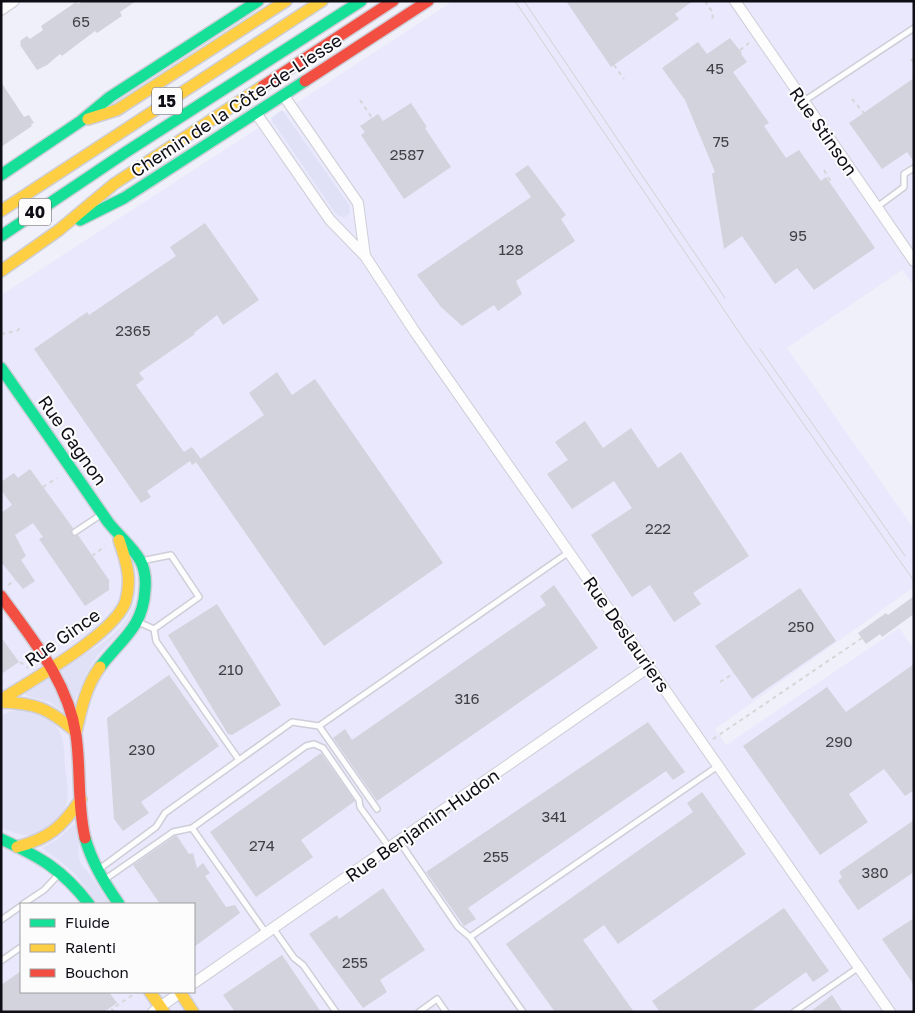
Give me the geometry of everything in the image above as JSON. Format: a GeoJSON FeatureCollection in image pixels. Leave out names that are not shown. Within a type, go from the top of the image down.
{"type":"FeatureCollection","features":[{"type":"Feature","properties":{"kind":"main road"},"geometry":{"type":"LineString","coordinates":[[1,175],[81,121],[110,97],[258,1]]}},
{"type":"Feature","properties":{"kind":"main road","name":"15"},"geometry":{"type":"LineString","coordinates":[[1,211],[322,1]]}},
{"type":"Feature","properties":{"kind":"main road","name":"15"},"geometry":{"type":"LineString","coordinates":[[70,190],[361,1]]}},
{"type":"Feature","properties":{"kind":"main road","name":"Chemin de la Côte-de-Liesse"},"geometry":{"type":"LineString","coordinates":[[1,271],[59,230],[114,184],[393,1]]}},
{"type":"Feature","properties":{"kind":"main road","name":"Chemin de la Côte-de-Liesse"},"geometry":{"type":"LineString","coordinates":[[59,230],[124,198],[428,1]]}},
{"type":"Feature","properties":{"kind":"main road"},"geometry":{"type":"LineString","coordinates":[[81,121],[117,110],[281,4]]}},
{"type":"Feature","properties":{"kind":"main road","name":"40"},"geometry":{"type":"LineString","coordinates":[[1,236],[70,190]]}},
{"type":"Feature","properties":{"kind":"main road","name":"Rue Gagnon"},"geometry":{"type":"LineString","coordinates":[[1,368],[116,532]]}},
{"type":"Feature","properties":{"kind":"main road"},"geometry":{"type":"LineString","coordinates":[[76,732],[81,705],[90,682],[138,622],[142,607],[145,586],[141,561],[116,532]]}},
{"type":"Feature","properties":{"kind":"main road","name":"Rue Gince"},"geometry":{"type":"LineString","coordinates":[[1,701],[106,630],[117,618],[128,592],[128,567],[116,532]]}},
{"type":"Feature","properties":{"kind":"main road"},"geometry":{"type":"LineString","coordinates":[[4,591],[51,666],[69,705],[76,732],[85,838],[100,875],[118,903]]}},
{"type":"Feature","properties":{"kind":"main road"},"geometry":{"type":"LineString","coordinates":[[1,701],[21,702],[40,706],[54,714],[76,732]]}},
{"type":"Feature","properties":{"kind":"main road"},"geometry":{"type":"LineString","coordinates":[[17,847],[43,840],[54,833],[67,820],[81,799]]}},
{"type":"Feature","properties":{"kind":"main road"},"geometry":{"type":"LineString","coordinates":[[1,839],[43,860],[61,872],[71,880],[86,903]]}},
{"type":"Feature","properties":{"kind":"main road"},"geometry":{"type":"LineString","coordinates":[[150,993],[159,1010]]}},
{"type":"Feature","properties":{"kind":"main road"},"geometry":{"type":"LineString","coordinates":[[181,993],[194,1012]]}},
{"type":"Feature","properties":{"kind":"street"},"geometry":{"type":"LineString","coordinates":[[1,10],[14,1]]}},
{"type":"Feature","properties":{"kind":"street","name":"Rue Stinson"},"geometry":{"type":"LineString","coordinates":[[735,1],[914,260]]}},
{"type":"Feature","properties":{"kind":"street","name":"Rue Deslauriers"},"geometry":{"type":"LineString","coordinates":[[284,96],[358,203],[365,256]]}},
{"type":"Feature","properties":{"kind":"street","name":"Rue Deslauriers"},"geometry":{"type":"LineString","coordinates":[[256,113],[330,220],[365,256],[890,1012]]}},
{"type":"Feature","properties":{"kind":"street","name":"Rue Benjamin-Hudon"},"geometry":{"type":"LineString","coordinates":[[195,982],[649,666]]}},
{"type":"Feature","properties":{"kind":"street"},"geometry":{"type":"LineString","coordinates":[[159,1010],[179,993]]}},
{"type":"Feature","properties":{"kind":"lane"},"geometry":{"type":"LineString","coordinates":[[804,101],[914,28]]}},
{"type":"Feature","properties":{"kind":"lane"},"geometry":{"type":"LineString","coordinates":[[877,207],[904,187],[904,174],[914,168]]}},
{"type":"Feature","properties":{"kind":"lane"},"geometry":{"type":"LineString","coordinates":[[75,532],[102,513]]}},
{"type":"Feature","properties":{"kind":"lane"},"geometry":{"type":"LineString","coordinates":[[100,875],[156,827],[165,813],[292,722],[319,726],[569,552]]}},
{"type":"Feature","properties":{"kind":"lane"},"geometry":{"type":"LineString","coordinates":[[141,561],[171,555],[200,597],[154,628]]}},
{"type":"Feature","properties":{"kind":"lane"},"geometry":{"type":"LineString","coordinates":[[138,622],[154,628]]}},
{"type":"Feature","properties":{"kind":"lane"},"geometry":{"type":"LineString","coordinates":[[154,628],[156,641],[239,760]]}},
{"type":"Feature","properties":{"kind":"lane"},"geometry":{"type":"LineString","coordinates":[[319,726],[377,809]]}},
{"type":"Feature","properties":{"kind":"lane"},"geometry":{"type":"LineString","coordinates":[[100,875],[176,830],[192,828],[306,746],[314,744],[323,748],[359,800],[360,807],[389,847]]}},
{"type":"Feature","properties":{"kind":"lane"},"geometry":{"type":"LineString","coordinates":[[470,937],[718,766]]}},
{"type":"Feature","properties":{"kind":"lane"},"geometry":{"type":"LineString","coordinates":[[192,828],[269,931],[303,965],[336,1012]]}},
{"type":"Feature","properties":{"kind":"lane"},"geometry":{"type":"LineString","coordinates":[[399,841],[458,927],[470,937],[523,1012]]}},
{"type":"Feature","properties":{"kind":"lane"},"geometry":{"type":"LineString","coordinates":[[25,903],[44,890],[61,872]]}},
{"type":"Feature","properties":{"kind":"lane"},"geometry":{"type":"LineString","coordinates":[[1,920],[20,906]]}},
{"type":"Feature","properties":{"kind":"lane"},"geometry":{"type":"LineString","coordinates":[[1,961],[20,948]]}},
{"type":"Feature","properties":{"kind":"lane"},"geometry":{"type":"LineString","coordinates":[[794,1012],[859,967]]}},
{"type":"Feature","properties":{"kind":"lane"},"geometry":{"type":"LineString","coordinates":[[419,1012],[437,999],[446,1012]]}},
{"type":"Feature","properties":{"kind":"path"},"geometry":{"type":"LineString","coordinates":[[705,1],[713,14],[712,22]]}},
{"type":"Feature","properties":{"kind":"path"},"geometry":{"type":"LineString","coordinates":[[740,50],[750,43]]}},
{"type":"Feature","properties":{"kind":"path"},"geometry":{"type":"LineString","coordinates":[[911,59],[914,63]]}},
{"type":"Feature","properties":{"kind":"path"},"geometry":{"type":"LineString","coordinates":[[614,65],[624,79]]}},
{"type":"Feature","properties":{"kind":"path"},"geometry":{"type":"LineString","coordinates":[[852,99],[864,113]]}},
{"type":"Feature","properties":{"kind":"path"},"geometry":{"type":"LineString","coordinates":[[360,100],[372,118]]}},
{"type":"Feature","properties":{"kind":"path"},"geometry":{"type":"LineString","coordinates":[[824,170],[829,180]]}},
{"type":"Feature","properties":{"kind":"path"},"geometry":{"type":"LineString","coordinates":[[1,334],[17,331],[21,327]]}},
{"type":"Feature","properties":{"kind":"path"},"geometry":{"type":"LineString","coordinates":[[43,487],[57,478]]}},
{"type":"Feature","properties":{"kind":"path"},"geometry":{"type":"LineString","coordinates":[[92,556],[105,546]]}},
{"type":"Feature","properties":{"kind":"path"},"geometry":{"type":"LineString","coordinates":[[4,591],[15,580]]}},
{"type":"Feature","properties":{"kind":"path"},"geometry":{"type":"LineString","coordinates":[[704,745],[862,638]]}},
{"type":"Feature","properties":{"kind":"path"},"geometry":{"type":"LineString","coordinates":[[20,662],[30,672]]}},
{"type":"Feature","properties":{"kind":"path"},"geometry":{"type":"LineString","coordinates":[[720,682],[734,673]]}},
{"type":"Feature","properties":{"kind":"path"},"geometry":{"type":"LineString","coordinates":[[112,1009],[136,993]]}},
{"type":"Feature","properties":{"kind":"shaded area"},"geometry":{"type":"Polygon","coordinates":[[[453,1],[914,1],[914,286],[902,270],[787,348],[914,529],[914,587],[715,729],[726,745],[899,628],[914,649],[914,1012],[1,1012],[1,296],[453,1]]]}},
{"type":"Feature","properties":{"kind":"shaded area"},"geometry":{"type":"Polygon","coordinates":[[[282,110],[349,205],[350,213],[347,216],[342,217],[336,214],[273,122],[271,118],[282,110]]]}},
{"type":"Feature","properties":{"kind":"shaded area"},"geometry":{"type":"Polygon","coordinates":[[[133,606],[127,622],[95,659],[74,701],[60,669],[92,650],[112,635],[121,627],[133,606]]]}},
{"type":"Feature","properties":{"kind":"shaded area"},"geometry":{"type":"Polygon","coordinates":[[[49,676],[63,706],[64,713],[50,702],[27,696],[25,693],[49,676]]]}},
{"type":"Feature","properties":{"kind":"shaded area"},"geometry":{"type":"Polygon","coordinates":[[[25,709],[46,716],[61,734],[68,792],[65,807],[53,825],[41,832],[27,835],[16,834],[1,827],[1,716],[11,711],[25,709]]]}},
{"type":"Feature","properties":{"kind":"shaded area"},"geometry":{"type":"Polygon","coordinates":[[[74,824],[78,833],[80,862],[109,903],[97,903],[75,874],[42,848],[58,839],[74,824]]]}},
{"type":"Feature","properties":{"kind":"building"},"geometry":{"type":"Polygon","coordinates":[[[83,1],[136,1],[120,12],[122,16],[97,33],[95,31],[62,56],[60,54],[47,65],[37,70],[20,45],[20,41],[27,36],[30,39],[43,30],[41,26],[76,2],[78,4],[83,1]]]}},
{"type":"Feature","properties":{"kind":"building"},"geometry":{"type":"Polygon","coordinates":[[[566,1],[693,1],[675,14],[679,19],[611,67],[566,1]]]}},
{"type":"Feature","properties":{"kind":"building"},"geometry":{"type":"Polygon","coordinates":[[[730,38],[747,62],[733,72],[769,123],[764,126],[786,158],[799,150],[821,181],[826,177],[875,248],[814,290],[797,268],[775,284],[742,236],[724,249],[712,174],[715,172],[685,100],[662,68],[698,42],[707,54],[730,38]]]}},
{"type":"Feature","properties":{"kind":"building"},"geometry":{"type":"Polygon","coordinates":[[[914,78],[914,162],[907,152],[882,169],[849,123],[914,78]]]}},
{"type":"Feature","properties":{"kind":"building"},"geometry":{"type":"Polygon","coordinates":[[[1,82],[24,117],[29,115],[34,123],[1,147],[1,82]]]}},
{"type":"Feature","properties":{"kind":"building"},"geometry":{"type":"Polygon","coordinates":[[[411,103],[451,167],[404,199],[361,135],[365,132],[360,126],[378,114],[383,121],[411,103]]]}},
{"type":"Feature","properties":{"kind":"building"},"geometry":{"type":"Polygon","coordinates":[[[528,165],[566,215],[561,219],[575,241],[516,281],[522,294],[498,311],[494,305],[462,326],[441,307],[417,275],[531,197],[515,174],[528,165]]]}},
{"type":"Feature","properties":{"kind":"building"},"geometry":{"type":"Polygon","coordinates":[[[205,223],[259,300],[223,325],[217,315],[195,334],[139,373],[144,379],[136,385],[184,452],[192,447],[201,459],[192,465],[190,461],[147,491],[151,497],[141,503],[34,349],[87,312],[89,315],[176,256],[170,247],[205,223]]]}},
{"type":"Feature","properties":{"kind":"building"},"geometry":{"type":"Polygon","coordinates":[[[277,372],[292,395],[315,379],[443,563],[324,646],[196,462],[264,415],[249,393],[277,372]]]}},
{"type":"Feature","properties":{"kind":"building"},"geometry":{"type":"Polygon","coordinates":[[[585,421],[603,448],[631,428],[658,468],[681,452],[749,556],[693,593],[701,604],[674,622],[650,585],[632,597],[591,535],[632,508],[614,481],[572,509],[547,474],[568,460],[555,442],[585,421]]]}},
{"type":"Feature","properties":{"kind":"building"},"geometry":{"type":"Polygon","coordinates":[[[30,469],[73,528],[72,535],[78,535],[109,580],[109,590],[85,606],[39,539],[43,537],[33,523],[15,535],[26,556],[21,560],[35,581],[23,589],[1,562],[1,513],[12,505],[1,490],[1,482],[14,473],[18,478],[30,469]]]}},
{"type":"Feature","properties":{"kind":"building"},"geometry":{"type":"Polygon","coordinates":[[[554,585],[598,648],[377,801],[333,738],[345,729],[352,740],[546,605],[540,596],[554,585]]]}},
{"type":"Feature","properties":{"kind":"building"},"geometry":{"type":"Polygon","coordinates":[[[800,588],[836,641],[752,699],[715,646],[800,588]]]}},
{"type":"Feature","properties":{"kind":"building"},"geometry":{"type":"Polygon","coordinates":[[[914,596],[914,614],[882,637],[880,634],[866,644],[858,633],[886,613],[888,615],[914,596]]]}},
{"type":"Feature","properties":{"kind":"building"},"geometry":{"type":"Polygon","coordinates":[[[217,604],[281,705],[232,735],[228,734],[168,635],[217,604]]]}},
{"type":"Feature","properties":{"kind":"building"},"geometry":{"type":"Polygon","coordinates":[[[1,637],[19,662],[1,674],[1,637]]]}},
{"type":"Feature","properties":{"kind":"building"},"geometry":{"type":"Polygon","coordinates":[[[914,664],[914,790],[905,796],[884,769],[849,794],[868,822],[820,855],[743,746],[827,687],[846,712],[914,664]]]}},
{"type":"Feature","properties":{"kind":"building"},"geometry":{"type":"Polygon","coordinates":[[[169,675],[219,746],[141,802],[149,813],[123,831],[114,819],[107,718],[169,675]]]}},
{"type":"Feature","properties":{"kind":"building"},"geometry":{"type":"Polygon","coordinates":[[[648,722],[685,772],[673,780],[666,771],[468,908],[476,919],[464,926],[426,872],[648,722]]]}},
{"type":"Feature","properties":{"kind":"building"},"geometry":{"type":"Polygon","coordinates":[[[321,753],[355,801],[301,840],[313,857],[256,897],[210,832],[321,753]]]}},
{"type":"Feature","properties":{"kind":"building"},"geometry":{"type":"Polygon","coordinates":[[[702,792],[746,854],[618,944],[604,925],[583,940],[634,1012],[555,1012],[506,944],[693,812],[687,803],[702,792]]]}},
{"type":"Feature","properties":{"kind":"building"},"geometry":{"type":"Polygon","coordinates":[[[914,820],[914,872],[858,910],[838,881],[842,877],[839,872],[914,820]]]}},
{"type":"Feature","properties":{"kind":"building"},"geometry":{"type":"Polygon","coordinates":[[[177,836],[189,854],[193,853],[197,868],[203,863],[210,873],[205,876],[226,907],[235,905],[240,913],[195,946],[195,903],[159,903],[133,865],[177,836]]]}},
{"type":"Feature","properties":{"kind":"building"},"geometry":{"type":"Polygon","coordinates":[[[383,888],[425,950],[380,980],[387,992],[363,1008],[309,934],[337,915],[339,919],[383,888]]]}},
{"type":"Feature","properties":{"kind":"building"},"geometry":{"type":"Polygon","coordinates":[[[784,908],[829,971],[813,982],[806,972],[750,1012],[660,1012],[652,1001],[784,908]]]}},
{"type":"Feature","properties":{"kind":"building"},"geometry":{"type":"Polygon","coordinates":[[[914,918],[914,985],[882,939],[914,918]]]}},
{"type":"Feature","properties":{"kind":"building"},"geometry":{"type":"Polygon","coordinates":[[[282,955],[321,1012],[235,1012],[223,995],[282,955]]]}},
{"type":"Feature","properties":{"kind":"building"},"geometry":{"type":"Polygon","coordinates":[[[20,972],[20,993],[110,993],[117,1003],[104,1012],[1,1012],[1,985],[20,972]]]}},
{"type":"Feature","properties":{"kind":"building"},"geometry":{"type":"Polygon","coordinates":[[[832,995],[843,1012],[810,1012],[832,995]]]}},
{"type":"Feature","properties":{"kind":"tram line"},"geometry":{"type":"LineString","coordinates":[[515,1],[745,341],[914,581]]}},
{"type":"Feature","properties":{"kind":"tram line"},"geometry":{"type":"LineString","coordinates":[[524,1],[725,298]]}},
{"type":"Feature","properties":{"kind":"tram line"},"geometry":{"type":"LineString","coordinates":[[760,349],[905,556]]}},
{"type":"Feature","properties":{"kind":"traffic: fast"},"geometry":{"type":"LineString","coordinates":[[1,175],[81,121],[110,97],[258,1]]}},
{"type":"Feature","properties":{"kind":"traffic: fast"},"geometry":{"type":"LineString","coordinates":[[1,236],[126,152],[361,1]]}},
{"type":"Feature","properties":{"kind":"traffic: fast"},"geometry":{"type":"LineString","coordinates":[[80,220],[124,198],[305,81]]}},
{"type":"Feature","properties":{"kind":"traffic: fast"},"geometry":{"type":"LineString","coordinates":[[1,368],[108,522],[133,550],[143,567],[145,586],[140,614],[130,632],[100,667]]}},
{"type":"Feature","properties":{"kind":"traffic: fast"},"geometry":{"type":"LineString","coordinates":[[85,838],[99,872],[118,903]]}},
{"type":"Feature","properties":{"kind":"traffic: fast"},"geometry":{"type":"LineString","coordinates":[[1,839],[50,865],[88,903]]}},
{"type":"Feature","properties":{"kind":"traffic: slow"},"geometry":{"type":"LineString","coordinates":[[88,119],[117,110],[286,1]]}},
{"type":"Feature","properties":{"kind":"traffic: slow"},"geometry":{"type":"LineString","coordinates":[[1,211],[322,1]]}},
{"type":"Feature","properties":{"kind":"traffic: slow"},"geometry":{"type":"LineString","coordinates":[[1,271],[59,230],[114,184],[263,86]]}},
{"type":"Feature","properties":{"kind":"traffic: slow"},"geometry":{"type":"LineString","coordinates":[[1,700],[91,641],[120,613],[128,592],[128,577],[126,562],[119,540]]}},
{"type":"Feature","properties":{"kind":"traffic: slow"},"geometry":{"type":"LineString","coordinates":[[76,732],[82,706],[95,674],[100,667]]}},
{"type":"Feature","properties":{"kind":"traffic: slow"},"geometry":{"type":"LineString","coordinates":[[1,702],[24,704],[42,709],[58,718],[76,732]]}},
{"type":"Feature","properties":{"kind":"traffic: slow"},"geometry":{"type":"LineString","coordinates":[[17,847],[38,840],[54,830],[68,817],[81,799]]}},
{"type":"Feature","properties":{"kind":"traffic: slow"},"geometry":{"type":"LineString","coordinates":[[151,993],[164,1012]]}},
{"type":"Feature","properties":{"kind":"traffic: slow"},"geometry":{"type":"LineString","coordinates":[[181,993],[193,1012]]}},
{"type":"Feature","properties":{"kind":"traffic: jam"},"geometry":{"type":"LineString","coordinates":[[263,86],[393,1]]}},
{"type":"Feature","properties":{"kind":"traffic: jam"},"geometry":{"type":"LineString","coordinates":[[305,81],[428,1]]}},
{"type":"Feature","properties":{"kind":"traffic: jam"},"geometry":{"type":"LineString","coordinates":[[1,596],[47,661],[57,679],[72,715],[76,735],[81,812],[85,838]]}}]}
